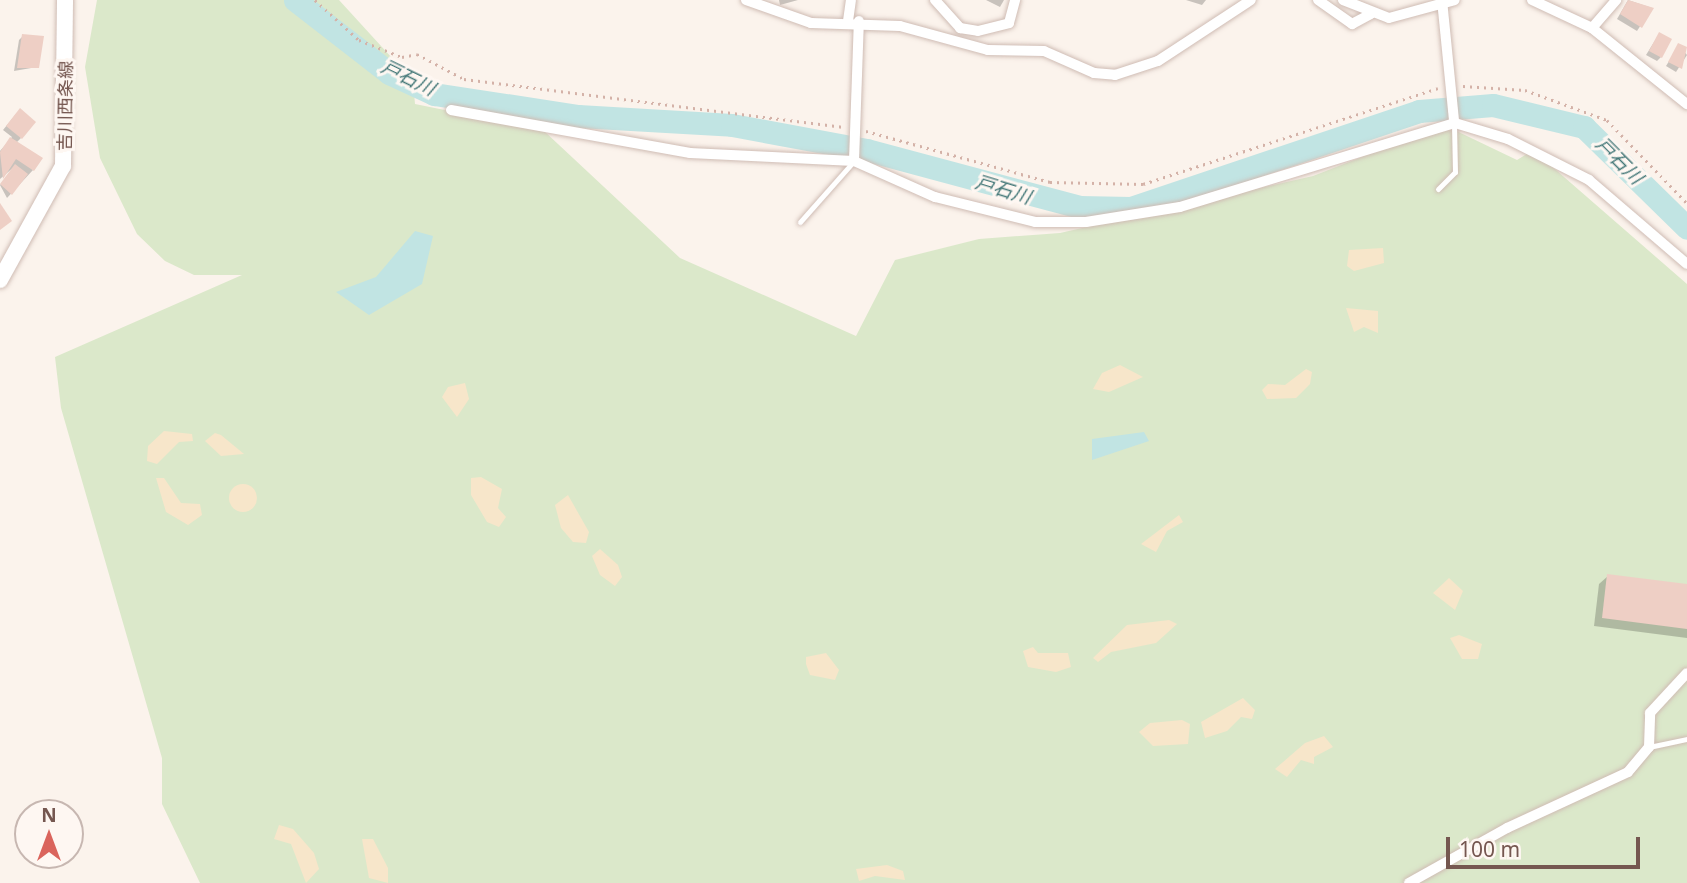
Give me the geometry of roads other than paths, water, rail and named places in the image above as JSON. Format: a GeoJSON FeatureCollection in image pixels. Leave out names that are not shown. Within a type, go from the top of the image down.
{"type":"FeatureCollection","features":[{"type":"Feature","properties":{"kind":"main road","name":"吉川西条線"},"geometry":{"type":"LineString","coordinates":[[0,280],[63,166],[65,0]]}},
{"type":"Feature","properties":{"kind":"street"},"geometry":{"type":"LineString","coordinates":[[746,0],[762,3],[811,23],[854,21],[988,50],[1044,51],[1094,73],[1115,75],[1158,61],[1251,0]]}},
{"type":"Feature","properties":{"kind":"street"},"geometry":{"type":"LineString","coordinates":[[851,0],[854,21],[853,110],[859,130],[854,161]]}},
{"type":"Feature","properties":{"kind":"street"},"geometry":{"type":"LineString","coordinates":[[935,0],[960,28],[978,31],[1009,23],[1015,0]]}},
{"type":"Feature","properties":{"kind":"street"},"geometry":{"type":"LineString","coordinates":[[1318,0],[1352,24],[1371,14]]}},
{"type":"Feature","properties":{"kind":"street"},"geometry":{"type":"LineString","coordinates":[[1343,0],[1371,14],[1412,15],[1442,1],[1455,0]]}},
{"type":"Feature","properties":{"kind":"street"},"geometry":{"type":"LineString","coordinates":[[1532,0],[1592,28],[1687,103]]}},
{"type":"Feature","properties":{"kind":"street"},"geometry":{"type":"LineString","coordinates":[[1592,28],[1616,0]]}},
{"type":"Feature","properties":{"kind":"street"},"geometry":{"type":"LineString","coordinates":[[1442,1],[1448,89],[1454,122]]}},
{"type":"Feature","properties":{"kind":"street"},"geometry":{"type":"LineString","coordinates":[[451,110],[690,153],[854,161],[991,215],[1086,222],[1180,207],[1454,122],[1508,139],[1589,180],[1687,264]]}},
{"type":"Feature","properties":{"kind":"street"},"geometry":{"type":"LineString","coordinates":[[1409,883],[1507,828],[1628,772],[1649,747],[1650,713],[1687,673]]}},
{"type":"Feature","properties":{"kind":"lane"},"geometry":{"type":"LineString","coordinates":[[1438,189],[1455,172],[1454,122]]}},
{"type":"Feature","properties":{"kind":"lane"},"geometry":{"type":"LineString","coordinates":[[800,222],[854,161]]}},
{"type":"Feature","properties":{"kind":"lane"},"geometry":{"type":"LineString","coordinates":[[1649,747],[1687,739]]}},
{"type":"Feature","properties":{"kind":"water"},"geometry":{"type":"Polygon","coordinates":[[[415,231],[433,236],[422,284],[369,315],[336,292],[376,277],[415,231]]]}},
{"type":"Feature","properties":{"kind":"water"},"geometry":{"type":"Polygon","coordinates":[[[1144,432],[1149,441],[1092,460],[1092,439],[1144,432]]]}},
{"type":"Feature","properties":{"kind":"waterway","name":"戸石川"},"geometry":{"type":"LineString","coordinates":[[295,0],[389,73],[434,94],[578,116],[732,125],[867,150],[1079,207],[1131,208],[1419,111],[1493,105],[1584,127],[1687,228]]}}]}
